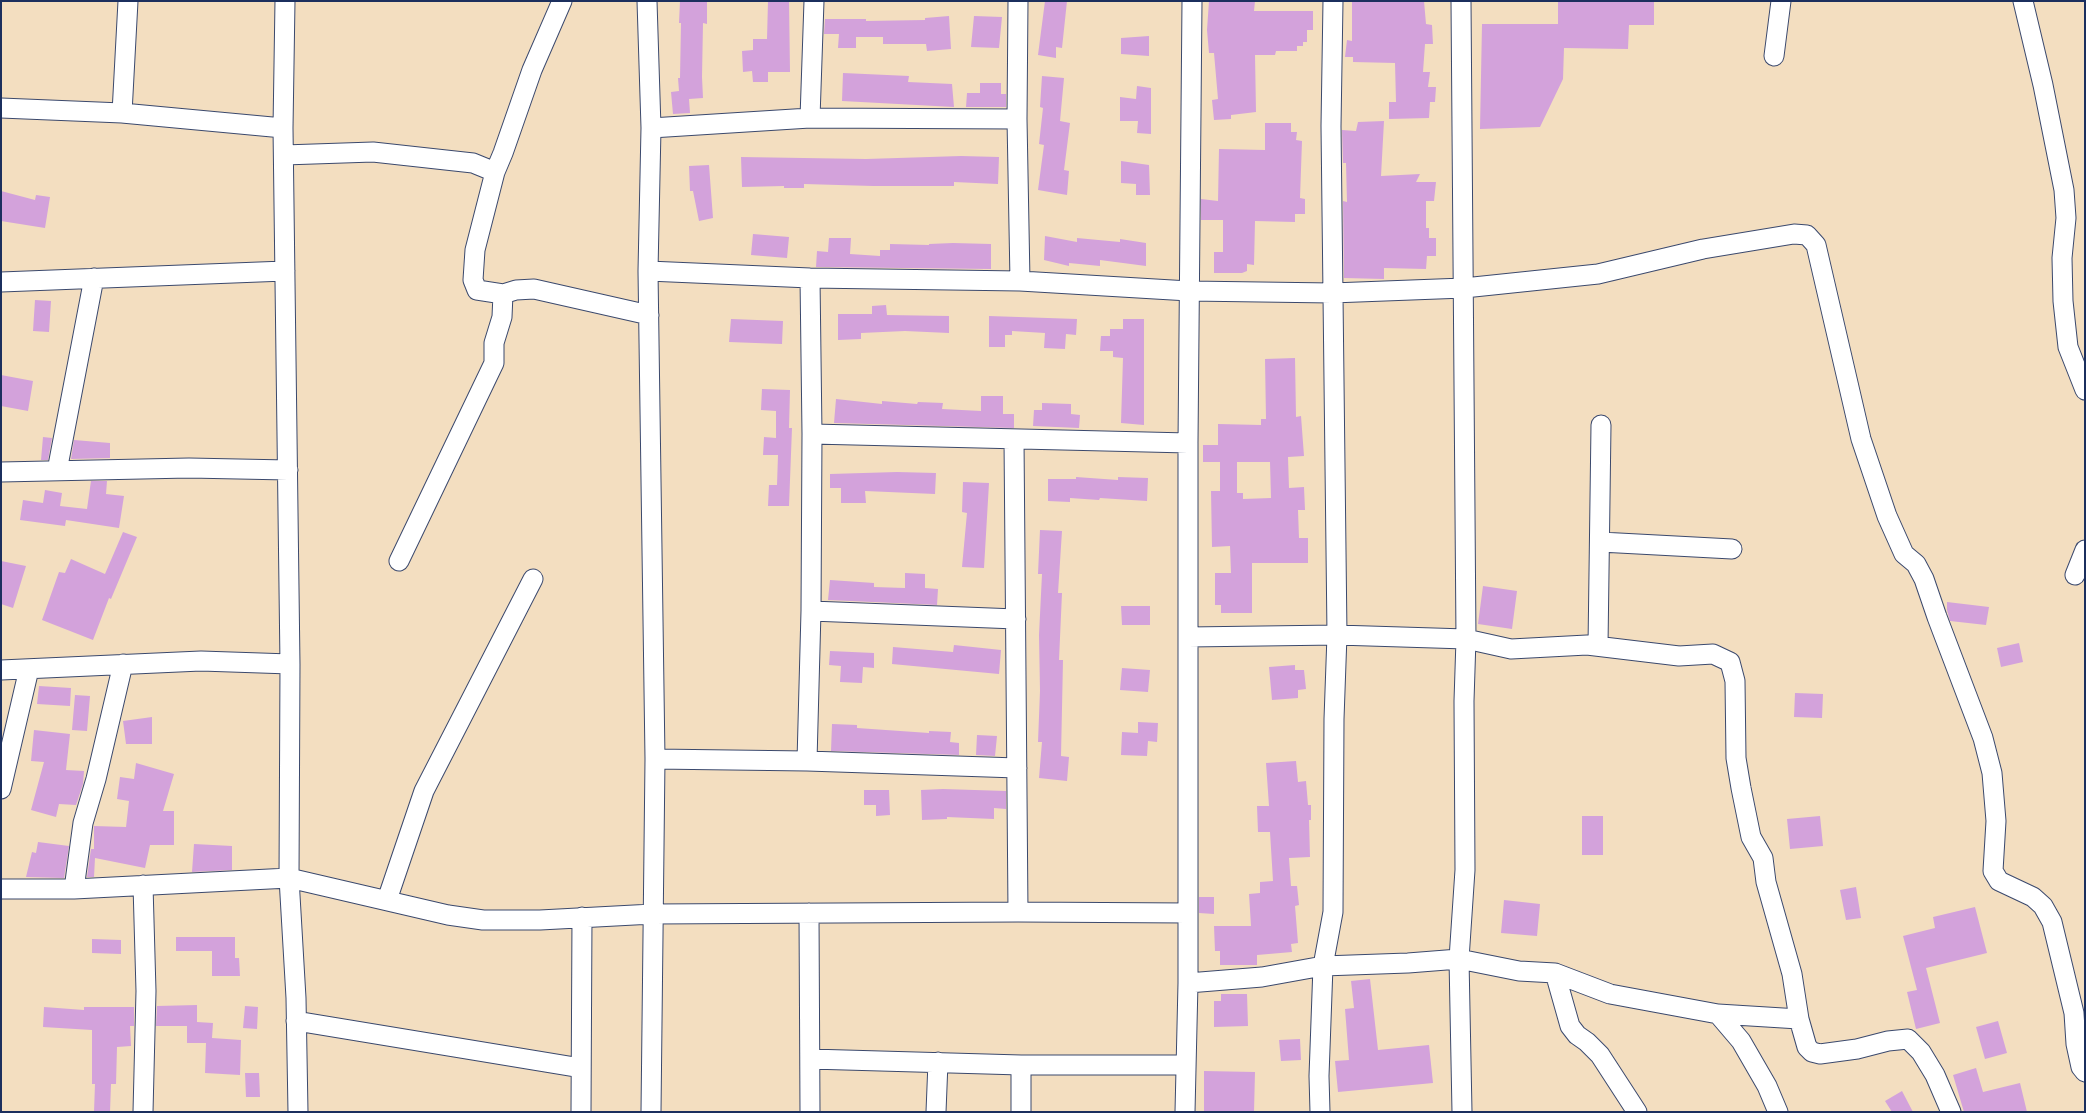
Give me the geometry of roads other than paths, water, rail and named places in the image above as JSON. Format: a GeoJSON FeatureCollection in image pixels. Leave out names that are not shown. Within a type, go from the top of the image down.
{"type":"FeatureCollection","features":[{"type":"Feature","properties":{"kind":"street"},"geometry":{"type":"LineString","coordinates":[[122,113],[128,1]]}},
{"type":"Feature","properties":{"kind":"street"},"geometry":{"type":"LineString","coordinates":[[285,1],[284,155],[290,664],[289,878],[298,1112]]}},
{"type":"Feature","properties":{"kind":"street"},"geometry":{"type":"LineString","coordinates":[[562,1],[532,70],[495,172],[475,250],[473,280],[478,290],[503,294],[516,290],[534,289],[649,315]]}},
{"type":"Feature","properties":{"kind":"street"},"geometry":{"type":"LineString","coordinates":[[647,1],[652,128],[648,271],[654,759],[651,1112]]}},
{"type":"Feature","properties":{"kind":"street"},"geometry":{"type":"LineString","coordinates":[[810,118],[814,1]]}},
{"type":"Feature","properties":{"kind":"street"},"geometry":{"type":"LineString","coordinates":[[1018,1],[1017,119],[1020,282]]}},
{"type":"Feature","properties":{"kind":"street"},"geometry":{"type":"LineString","coordinates":[[1185,1112],[1188,982],[1188,443],[1192,1]]}},
{"type":"Feature","properties":{"kind":"street"},"geometry":{"type":"LineString","coordinates":[[1320,1112],[1319,1076],[1323,966],[1333,912],[1334,719],[1337,635],[1332,293],[1331,126],[1333,1]]}},
{"type":"Feature","properties":{"kind":"street"},"geometry":{"type":"LineString","coordinates":[[1461,1],[1466,638],[1464,701],[1465,870],[1458,959],[1462,1112]]}},
{"type":"Feature","properties":{"kind":"street"},"geometry":{"type":"LineString","coordinates":[[1774,56],[1781,1]]}},
{"type":"Feature","properties":{"kind":"street"},"geometry":{"type":"LineString","coordinates":[[2023,1],[2043,85],[2064,190],[2066,218],[2062,258],[2063,301],[2068,347],[2084,381]]}},
{"type":"Feature","properties":{"kind":"street"},"geometry":{"type":"LineString","coordinates":[[1,108],[122,113],[284,128]]}},
{"type":"Feature","properties":{"kind":"street"},"geometry":{"type":"LineString","coordinates":[[652,128],[810,118],[1017,119]]}},
{"type":"Feature","properties":{"kind":"street"},"geometry":{"type":"LineString","coordinates":[[284,155],[373,152],[472,163],[495,172]]}},
{"type":"Feature","properties":{"kind":"street"},"geometry":{"type":"LineString","coordinates":[[648,271],[810,278],[1020,282],[1189,291],[1332,293],[1464,288],[1598,274],[1703,249],[1794,234],[1807,235],[1816,245],[1860,439],[1886,516],[1904,554],[1916,564],[1924,579],[1982,738],[1993,782],[1996,821],[1993,871],[1999,881],[2033,897],[2043,906],[2052,922],[2074,1013],[2076,1044],[2081,1067],[2085,1072]]}},
{"type":"Feature","properties":{"kind":"street"},"geometry":{"type":"LineString","coordinates":[[1,282],[285,271]]}},
{"type":"Feature","properties":{"kind":"street"},"geometry":{"type":"LineString","coordinates":[[56,471],[94,278]]}},
{"type":"Feature","properties":{"kind":"street"},"geometry":{"type":"LineString","coordinates":[[807,761],[811,611],[812,434],[810,278]]}},
{"type":"Feature","properties":{"kind":"street"},"geometry":{"type":"LineString","coordinates":[[399,561],[494,363],[494,343],[502,317],[503,294]]}},
{"type":"Feature","properties":{"kind":"street"},"geometry":{"type":"LineString","coordinates":[[1598,646],[1601,425]]}},
{"type":"Feature","properties":{"kind":"street"},"geometry":{"type":"LineString","coordinates":[[812,434],[1188,443]]}},
{"type":"Feature","properties":{"kind":"street"},"geometry":{"type":"LineString","coordinates":[[1014,439],[1018,912]]}},
{"type":"Feature","properties":{"kind":"street"},"geometry":{"type":"LineString","coordinates":[[1,472],[189,468],[288,470]]}},
{"type":"Feature","properties":{"kind":"street"},"geometry":{"type":"LineString","coordinates":[[1600,542],[1732,549]]}},
{"type":"Feature","properties":{"kind":"street"},"geometry":{"type":"LineString","coordinates":[[2075,575],[2085,550]]}},
{"type":"Feature","properties":{"kind":"street"},"geometry":{"type":"LineString","coordinates":[[387,900],[424,792],[533,579]]}},
{"type":"Feature","properties":{"kind":"street"},"geometry":{"type":"LineString","coordinates":[[811,611],[1016,619]]}},
{"type":"Feature","properties":{"kind":"street"},"geometry":{"type":"LineString","coordinates":[[1188,637],[1337,635],[1466,638],[1511,649],[1598,646],[1679,656],[1713,654],[1730,662],[1735,681],[1736,758],[1741,788],[1751,837],[1762,858],[1766,882],[1792,974],[1799,1019],[1807,1047],[1812,1052],[1820,1054],[1857,1049],[1888,1041],[1908,1040],[1921,1052],[1935,1075],[1951,1112]]}},
{"type":"Feature","properties":{"kind":"street"},"geometry":{"type":"LineString","coordinates":[[1,670],[202,661],[290,664]]}},
{"type":"Feature","properties":{"kind":"street"},"geometry":{"type":"LineString","coordinates":[[74,889],[83,823],[96,779],[123,664]]}},
{"type":"Feature","properties":{"kind":"street"},"geometry":{"type":"LineString","coordinates":[[1,788],[29,669]]}},
{"type":"Feature","properties":{"kind":"street"},"geometry":{"type":"LineString","coordinates":[[654,759],[807,761],[1017,768]]}},
{"type":"Feature","properties":{"kind":"street"},"geometry":{"type":"LineString","coordinates":[[1,889],[74,889],[289,878],[448,915],[483,920],[652,914],[1188,913]]}},
{"type":"Feature","properties":{"kind":"street"},"geometry":{"type":"LineString","coordinates":[[142,1112],[146,991],[143,885]]}},
{"type":"Feature","properties":{"kind":"street"},"geometry":{"type":"LineString","coordinates":[[809,913],[810,1112]]}},
{"type":"Feature","properties":{"kind":"street"},"geometry":{"type":"LineString","coordinates":[[581,1112],[582,917]]}},
{"type":"Feature","properties":{"kind":"street"},"geometry":{"type":"LineString","coordinates":[[1188,982],[1262,977],[1323,966],[1458,959],[1519,971],[1555,973],[1610,994],[1718,1014],[1799,1019]]}},
{"type":"Feature","properties":{"kind":"street"},"geometry":{"type":"LineString","coordinates":[[1555,973],[1570,1026],[1577,1035],[1600,1055],[1637,1112]]}},
{"type":"Feature","properties":{"kind":"street"},"geometry":{"type":"LineString","coordinates":[[1718,1014],[1741,1041],[1767,1086],[1778,1112]]}},
{"type":"Feature","properties":{"kind":"street"},"geometry":{"type":"LineString","coordinates":[[296,1021],[581,1068]]}},
{"type":"Feature","properties":{"kind":"street"},"geometry":{"type":"LineString","coordinates":[[810,1059],[1020,1066],[1186,1065]]}},
{"type":"Feature","properties":{"kind":"street"},"geometry":{"type":"LineString","coordinates":[[936,1112],[938,1062]]}},
{"type":"Feature","properties":{"kind":"street"},"geometry":{"type":"LineString","coordinates":[[1020,1066],[1021,1112]]}}]}
